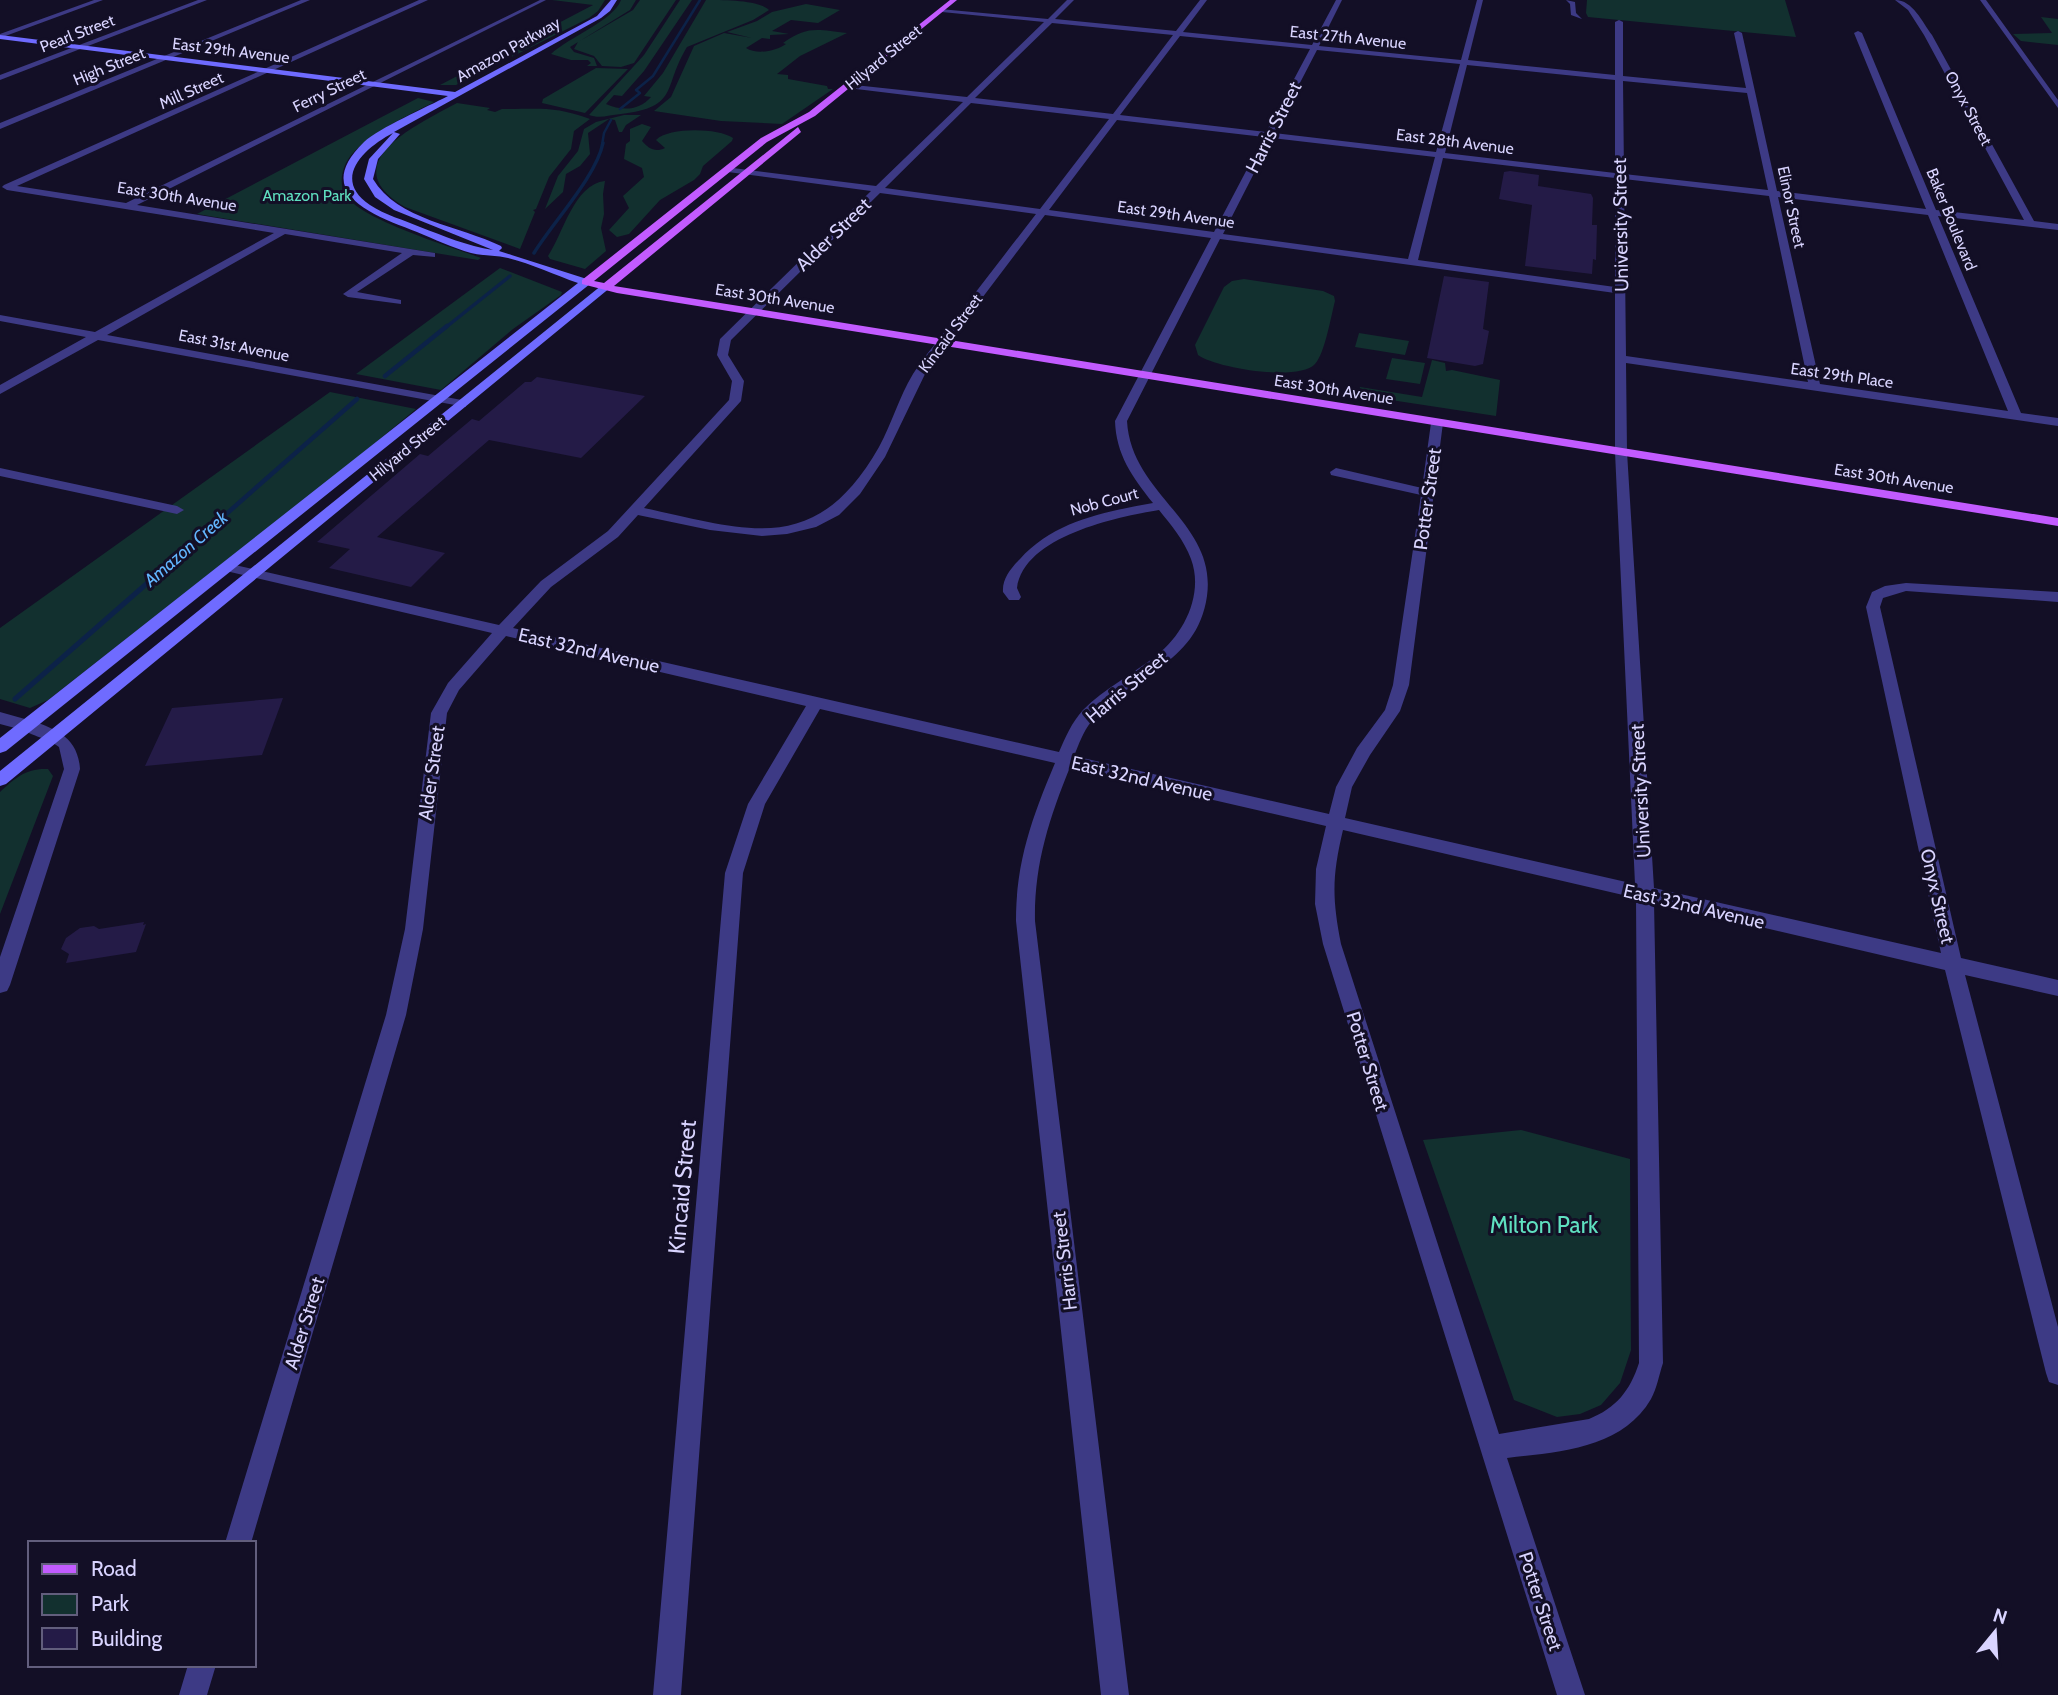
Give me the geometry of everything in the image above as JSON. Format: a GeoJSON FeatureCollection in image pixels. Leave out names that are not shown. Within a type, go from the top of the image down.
{"type":"FeatureCollection","features":[{"type":"Feature","properties":{"kind":"main road","name":"Amazon Parkway"},"geometry":{"type":"LineString","coordinates":[[606,287],[509,255],[473,250],[412,228],[364,207],[351,193],[347,181],[349,167],[358,154],[380,135],[531,61],[608,10],[614,0]]}},
{"type":"Feature","properties":{"kind":"main road","name":"Hilyard Street"},"geometry":{"type":"LineString","coordinates":[[0,747],[764,140],[812,114],[954,0]]}},
{"type":"Feature","properties":{"kind":"main road","name":"East 29th Avenue"},"geometry":{"type":"LineString","coordinates":[[0,36],[457,95]]}},
{"type":"Feature","properties":{"kind":"main road","name":"Hilyard Street"},"geometry":{"type":"LineString","coordinates":[[0,780],[606,287],[803,125],[812,114]]}},
{"type":"Feature","properties":{"kind":"main road","name":"Amazon Parkway"},"geometry":{"type":"LineString","coordinates":[[415,118],[386,142],[374,158],[368,175],[371,189],[391,205],[489,243],[509,255]]}},
{"type":"Feature","properties":{"kind":"main road","name":"East 30th Avenue"},"geometry":{"type":"LineString","coordinates":[[606,287],[2058,522]]}},
{"type":"Feature","properties":{"kind":"street"},"geometry":{"type":"LineString","coordinates":[[0,36],[100,0]]}},
{"type":"Feature","properties":{"kind":"street","name":"Pearl Street"},"geometry":{"type":"LineString","coordinates":[[0,78],[204,0]]}},
{"type":"Feature","properties":{"kind":"street","name":"High Street"},"geometry":{"type":"LineString","coordinates":[[0,126],[307,0]]}},
{"type":"Feature","properties":{"kind":"street","name":"Mill Street"},"geometry":{"type":"LineString","coordinates":[[3,187],[425,0]]}},
{"type":"Feature","properties":{"kind":"street","name":"Alder Street"},"geometry":{"type":"LineString","coordinates":[[239,1541],[396,1015],[414,929],[434,738],[439,713],[453,687],[546,584],[563,569],[593,552],[735,401],[740,390],[740,380],[725,363],[721,347],[753,312],[1071,0]]}},
{"type":"Feature","properties":{"kind":"street","name":"Kincaid Street"},"geometry":{"type":"LineString","coordinates":[[635,510],[741,531],[767,532],[814,522],[833,513],[847,501],[873,467],[890,438],[909,390],[942,342],[1204,0]]}},
{"type":"Feature","properties":{"kind":"street","name":"Harris Street"},"geometry":{"type":"LineString","coordinates":[[1115,1695],[1024,911],[1025,876],[1030,847],[1078,729],[1088,715],[1157,663],[1181,639],[1196,614],[1200,588],[1199,564],[1189,540],[1130,462],[1120,433],[1127,407],[1339,0]]}},
{"type":"Feature","properties":{"kind":"street"},"geometry":{"type":"LineString","coordinates":[[1412,262],[1480,0]]}},
{"type":"Feature","properties":{"kind":"street"},"geometry":{"type":"LineString","coordinates":[[1569,0],[1573,3],[1573,14],[1580,18]]}},
{"type":"Feature","properties":{"kind":"street"},"geometry":{"type":"LineString","coordinates":[[1983,0],[2058,106]]}},
{"type":"Feature","properties":{"kind":"street","name":"Ferry Street"},"geometry":{"type":"LineString","coordinates":[[128,206],[543,1]]}},
{"type":"Feature","properties":{"kind":"street","name":"Onyx Street"},"geometry":{"type":"LineString","coordinates":[[1895,1],[1910,9],[1928,35],[2031,224]]}},
{"type":"Feature","properties":{"kind":"street","name":"East 27th Avenue"},"geometry":{"type":"LineString","coordinates":[[942,10],[1751,91]]}},
{"type":"Feature","properties":{"kind":"street","name":"University Street"},"geometry":{"type":"LineString","coordinates":[[1492,1447],[1591,1433],[1612,1425],[1631,1407],[1647,1381],[1651,1332],[1646,895],[1621,452],[1619,22]]}},
{"type":"Feature","properties":{"kind":"street","name":"Elinor Street"},"geometry":{"type":"LineString","coordinates":[[1738,33],[1815,387]]}},
{"type":"Feature","properties":{"kind":"street","name":"Baker Boulevard"},"geometry":{"type":"LineString","coordinates":[[1858,33],[2016,416]]}},
{"type":"Feature","properties":{"kind":"street","name":"East 28th Avenue"},"geometry":{"type":"LineString","coordinates":[[848,86],[2058,228]]}},
{"type":"Feature","properties":{"kind":"street","name":"East 29th Avenue"},"geometry":{"type":"LineString","coordinates":[[728,169],[1620,291]]}},
{"type":"Feature","properties":{"kind":"street","name":"East 30th Avenue"},"geometry":{"type":"LineString","coordinates":[[3,187],[431,255]]}},
{"type":"Feature","properties":{"kind":"street"},"geometry":{"type":"LineString","coordinates":[[0,390],[284,231]]}},
{"type":"Feature","properties":{"kind":"street"},"geometry":{"type":"LineString","coordinates":[[397,302],[348,294],[412,251]]}},
{"type":"Feature","properties":{"kind":"street","name":"East 31st Avenue"},"geometry":{"type":"LineString","coordinates":[[0,318],[462,404]]}},
{"type":"Feature","properties":{"kind":"street","name":"East 29th Place"},"geometry":{"type":"LineString","coordinates":[[1622,359],[2058,422]]}},
{"type":"Feature","properties":{"kind":"street","name":"Potter Street"},"geometry":{"type":"LineString","coordinates":[[1437,423],[1401,685],[1392,711],[1363,752],[1344,787],[1325,869],[1324,904],[1332,944],[1571,1695]]}},
{"type":"Feature","properties":{"kind":"street"},"geometry":{"type":"LineString","coordinates":[[0,472],[177,510]]}},
{"type":"Feature","properties":{"kind":"street"},"geometry":{"type":"LineString","coordinates":[[1336,472],[1427,493]]}},
{"type":"Feature","properties":{"kind":"street","name":"Nob Court"},"geometry":{"type":"LineString","coordinates":[[1014,597],[1010,592],[1010,582],[1028,556],[1049,538],[1077,523],[1162,505]]}},
{"type":"Feature","properties":{"kind":"street","name":"East 32nd Avenue"},"geometry":{"type":"LineString","coordinates":[[226,566],[2058,988]]}},
{"type":"Feature","properties":{"kind":"street","name":"Onyx Street"},"geometry":{"type":"LineString","coordinates":[[2058,597],[1906,587],[1890,589],[1877,595],[1874,607],[1953,964],[2058,1373]]}},
{"type":"Feature","properties":{"kind":"street","name":"Kincaid Street"},"geometry":{"type":"LineString","coordinates":[[667,1695],[734,873],[741,839],[755,802],[816,703]]}},
{"type":"Feature","properties":{"kind":"street"},"geometry":{"type":"LineString","coordinates":[[0,718],[52,735],[69,746],[72,754],[72,769],[0,985]]}},
{"type":"Feature","properties":{"kind":"street"},"geometry":{"type":"LineString","coordinates":[[193,1695],[201,1667]]}},
{"type":"Feature","properties":{"kind":"green space"},"geometry":{"type":"Polygon","coordinates":[[[552,0],[605,0],[589,18],[456,85],[440,85],[593,5],[552,0]]]}},
{"type":"Feature","properties":{"kind":"green space"},"geometry":{"type":"Polygon","coordinates":[[[621,0],[636,0],[630,10],[570,47],[574,52],[594,58],[597,66],[587,66],[591,63],[588,60],[571,60],[551,54],[600,22],[621,0]]]}},
{"type":"Feature","properties":{"kind":"green space"},"geometry":{"type":"Polygon","coordinates":[[[640,0],[676,0],[634,63],[621,67],[602,66],[594,56],[574,49],[578,42],[633,10],[640,0]]]}},
{"type":"Feature","properties":{"kind":"green space"},"geometry":{"type":"Polygon","coordinates":[[[680,0],[692,0],[644,71],[622,96],[614,95],[606,104],[630,108],[641,105],[651,97],[644,96],[663,73],[706,0],[749,2],[769,10],[753,20],[687,47],[667,93],[653,106],[640,111],[605,116],[589,115],[644,55],[680,0]]]}},
{"type":"Feature","properties":{"kind":"green space"},"geometry":{"type":"Polygon","coordinates":[[[1587,0],[1785,0],[1796,37],[1588,17],[1587,0]]]}},
{"type":"Feature","properties":{"kind":"green space"},"geometry":{"type":"Polygon","coordinates":[[[806,4],[840,10],[818,23],[791,20],[772,31],[789,34],[770,35],[770,39],[762,38],[746,48],[761,52],[777,49],[792,37],[807,31],[847,33],[800,56],[777,74],[833,89],[782,124],[721,121],[654,111],[671,97],[694,46],[724,33],[752,38],[727,32],[757,21],[772,12],[806,4]]]}},
{"type":"Feature","properties":{"kind":"green space"},"geometry":{"type":"Polygon","coordinates":[[[2041,17],[2058,19],[2058,45],[2021,41],[2013,34],[2052,33],[2041,17]]]}},
{"type":"Feature","properties":{"kind":"green space"},"geometry":{"type":"Polygon","coordinates":[[[596,68],[628,69],[585,113],[542,103],[543,99],[596,68]]]}},
{"type":"Feature","properties":{"kind":"green space","name":"Amazon Park"},"geometry":{"type":"Polygon","coordinates":[[[418,98],[434,102],[391,125],[360,146],[344,168],[343,189],[353,203],[368,213],[407,231],[481,258],[478,260],[197,214],[418,98]]]}},
{"type":"Feature","properties":{"kind":"green space"},"geometry":{"type":"Polygon","coordinates":[[[457,103],[490,108],[487,110],[495,112],[502,109],[557,110],[590,119],[574,131],[571,149],[549,177],[536,209],[533,210],[535,212],[520,249],[405,207],[385,191],[377,176],[379,161],[388,147],[421,122],[457,103]]]}},
{"type":"Feature","properties":{"kind":"green space"},"geometry":{"type":"Polygon","coordinates":[[[624,115],[641,115],[626,125],[622,132],[619,132],[615,120],[609,119],[588,133],[590,154],[580,166],[566,174],[563,192],[545,209],[558,176],[578,151],[584,129],[596,122],[624,115]]]}},
{"type":"Feature","properties":{"kind":"green space"},"geometry":{"type":"Polygon","coordinates":[[[642,124],[651,127],[642,141],[655,150],[665,148],[656,140],[682,131],[716,132],[733,138],[703,166],[694,180],[660,200],[629,234],[617,237],[609,230],[629,208],[623,196],[644,177],[642,168],[624,159],[626,144],[630,141],[630,129],[642,124]]]}},
{"type":"Feature","properties":{"kind":"green space"},"geometry":{"type":"Polygon","coordinates":[[[605,181],[601,228],[606,251],[585,269],[550,259],[548,256],[577,200],[594,184],[605,181]]]}},
{"type":"Feature","properties":{"kind":"green space"},"geometry":{"type":"Polygon","coordinates":[[[500,268],[562,292],[561,295],[513,329],[441,390],[356,374],[500,268]]]}},
{"type":"Feature","properties":{"kind":"green space"},"geometry":{"type":"Polygon","coordinates":[[[1244,279],[1323,291],[1334,296],[1322,352],[1315,364],[1292,372],[1257,371],[1221,364],[1198,355],[1195,345],[1224,287],[1232,281],[1244,279]]]}},
{"type":"Feature","properties":{"kind":"green space"},"geometry":{"type":"Polygon","coordinates":[[[1359,333],[1409,341],[1405,355],[1355,347],[1359,333]]]}},
{"type":"Feature","properties":{"kind":"green space"},"geometry":{"type":"Polygon","coordinates":[[[1392,358],[1425,363],[1420,384],[1386,379],[1392,358]]]}},
{"type":"Feature","properties":{"kind":"green space"},"geometry":{"type":"Polygon","coordinates":[[[1432,360],[1445,363],[1446,371],[1500,380],[1496,416],[1358,395],[1360,387],[1422,397],[1432,360]]]}},
{"type":"Feature","properties":{"kind":"green space"},"geometry":{"type":"Polygon","coordinates":[[[330,392],[416,409],[48,700],[30,708],[0,699],[0,628],[330,392]]]}},
{"type":"Feature","properties":{"kind":"green space"},"geometry":{"type":"Polygon","coordinates":[[[48,769],[53,776],[0,914],[0,792],[21,775],[33,770],[48,769]]]}},
{"type":"Feature","properties":{"kind":"green space","name":"Milton Park"},"geometry":{"type":"Polygon","coordinates":[[[1521,1130],[1630,1159],[1631,1350],[1620,1383],[1601,1405],[1580,1414],[1557,1417],[1514,1400],[1423,1140],[1521,1130]]]}},
{"type":"Feature","properties":{"kind":"building"},"geometry":{"type":"Polygon","coordinates":[[[1504,172],[1539,175],[1538,186],[1591,194],[1592,225],[1597,225],[1596,260],[1593,259],[1592,274],[1525,266],[1532,205],[1499,199],[1504,172]]]}},
{"type":"Feature","properties":{"kind":"building"},"geometry":{"type":"Polygon","coordinates":[[[1444,276],[1489,282],[1483,329],[1489,331],[1483,364],[1475,366],[1427,358],[1444,276]]]}},
{"type":"Feature","properties":{"kind":"building"},"geometry":{"type":"Polygon","coordinates":[[[537,377],[645,396],[581,458],[489,440],[377,537],[445,553],[411,587],[329,568],[350,549],[317,542],[420,454],[428,456],[472,419],[479,421],[525,382],[531,382],[537,377]]]}},
{"type":"Feature","properties":{"kind":"building"},"geometry":{"type":"Polygon","coordinates":[[[283,698],[262,755],[145,766],[172,708],[283,698]]]}},
{"type":"Feature","properties":{"kind":"building"},"geometry":{"type":"Polygon","coordinates":[[[144,922],[143,925],[146,924],[136,952],[66,963],[69,954],[61,949],[66,938],[80,928],[94,926],[99,929],[144,922]]]}},
{"type":"Feature","properties":{"kind":"waterway","name":"Amazon Creek"},"geometry":{"type":"LineString","coordinates":[[620,109],[640,93],[636,90],[653,76],[700,0]]}},
{"type":"Feature","properties":{"kind":"waterway","name":"Amazon Creek"},"geometry":{"type":"LineString","coordinates":[[602,145],[604,133],[611,120]]}},
{"type":"Feature","properties":{"kind":"waterway","name":"Amazon Creek"},"geometry":{"type":"LineString","coordinates":[[534,253],[583,185],[603,143]]}},
{"type":"Feature","properties":{"kind":"waterway","name":"Amazon Creek"},"geometry":{"type":"LineString","coordinates":[[445,328],[510,276]]}},
{"type":"Feature","properties":{"kind":"waterway","name":"Amazon Creek"},"geometry":{"type":"LineString","coordinates":[[385,376],[447,326]]}},
{"type":"Feature","properties":{"kind":"waterway","name":"Amazon Creek"},"geometry":{"type":"LineString","coordinates":[[174,560],[357,399]]}},
{"type":"Feature","properties":{"kind":"waterway","name":"Amazon Creek"},"geometry":{"type":"LineString","coordinates":[[15,699],[176,558]]}}]}
